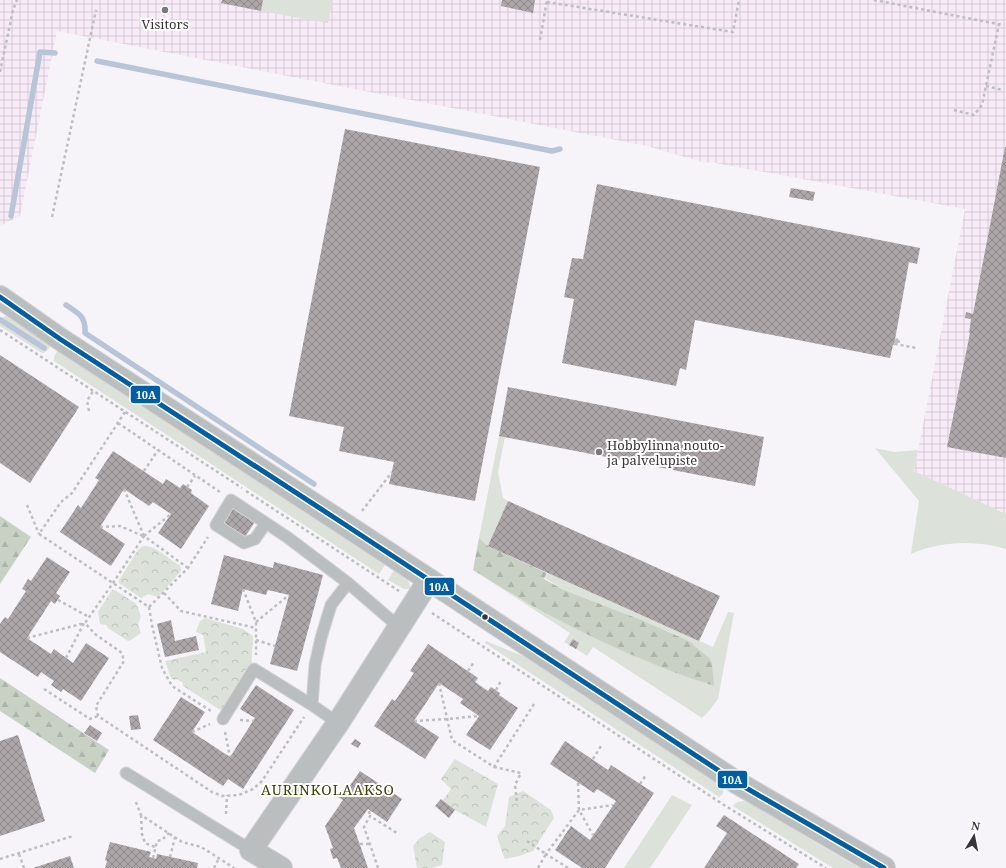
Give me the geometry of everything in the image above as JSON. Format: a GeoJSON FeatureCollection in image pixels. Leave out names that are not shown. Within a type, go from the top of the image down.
{"type":"FeatureCollection","features":[{"type":"Feature","properties":{"kind":"street"},"geometry":{"type":"LineString","coordinates":[[0,297],[60,339],[736,782],[884,868]]}},
{"type":"Feature","properties":{"kind":"street"},"geometry":{"type":"LineString","coordinates":[[281,868],[251,850],[338,723],[429,580]]}},
{"type":"Feature","properties":{"kind":"lane"},"geometry":{"type":"LineString","coordinates":[[266,523],[255,539],[244,543],[216,525],[231,500],[266,523],[287,537],[348,583],[399,627]]}},
{"type":"Feature","properties":{"kind":"lane"},"geometry":{"type":"LineString","coordinates":[[312,705],[315,665],[321,638],[331,605],[348,583]]}},
{"type":"Feature","properties":{"kind":"lane"},"geometry":{"type":"LineString","coordinates":[[223,719],[254,669],[338,723]]}},
{"type":"Feature","properties":{"kind":"lane"},"geometry":{"type":"LineString","coordinates":[[126,773],[251,850]]}},
{"type":"Feature","properties":{"kind":"path"},"geometry":{"type":"LineString","coordinates":[[0,72],[13,10],[17,0]]}},
{"type":"Feature","properties":{"kind":"path"},"geometry":{"type":"LineString","coordinates":[[540,40],[547,1],[733,32],[739,0]]}},
{"type":"Feature","properties":{"kind":"path"},"geometry":{"type":"LineString","coordinates":[[874,0],[1003,25]]}},
{"type":"Feature","properties":{"kind":"path"},"geometry":{"type":"LineString","coordinates":[[52,217],[96,10]]}},
{"type":"Feature","properties":{"kind":"path"},"geometry":{"type":"LineString","coordinates":[[954,110],[974,114],[982,105],[999,24]]}},
{"type":"Feature","properties":{"kind":"path"},"geometry":{"type":"LineString","coordinates":[[986,86],[1003,90]]}},
{"type":"Feature","properties":{"kind":"path"},"geometry":{"type":"LineString","coordinates":[[896,342],[895,344],[916,348]]}},
{"type":"Feature","properties":{"kind":"path"},"geometry":{"type":"LineString","coordinates":[[89,411],[86,401],[93,391]]}},
{"type":"Feature","properties":{"kind":"path"},"geometry":{"type":"LineString","coordinates":[[39,534],[61,502],[72,492],[125,412]]}},
{"type":"Feature","properties":{"kind":"path"},"geometry":{"type":"LineString","coordinates":[[118,423],[231,500]]}},
{"type":"Feature","properties":{"kind":"path"},"geometry":{"type":"LineString","coordinates":[[144,471],[158,450]]}},
{"type":"Feature","properties":{"kind":"path"},"geometry":{"type":"LineString","coordinates":[[362,511],[392,472]]}},
{"type":"Feature","properties":{"kind":"path"},"geometry":{"type":"LineString","coordinates":[[187,487],[195,476]]}},
{"type":"Feature","properties":{"kind":"path"},"geometry":{"type":"LineString","coordinates":[[124,489],[144,536]]}},
{"type":"Feature","properties":{"kind":"path"},"geometry":{"type":"LineString","coordinates":[[27,505],[39,534],[149,607],[162,668],[172,686],[223,719],[230,757]]}},
{"type":"Feature","properties":{"kind":"path"},"geometry":{"type":"LineString","coordinates":[[66,658],[85,623],[144,536],[170,514]]}},
{"type":"Feature","properties":{"kind":"path"},"geometry":{"type":"LineString","coordinates":[[149,607],[188,568],[216,525]]}},
{"type":"Feature","properties":{"kind":"path"},"geometry":{"type":"LineString","coordinates":[[100,527],[120,526],[144,536],[188,568]]}},
{"type":"Feature","properties":{"kind":"path"},"geometry":{"type":"LineString","coordinates":[[243,589],[256,622],[256,667],[254,669]]}},
{"type":"Feature","properties":{"kind":"path"},"geometry":{"type":"LineString","coordinates":[[164,593],[181,610],[256,628]]}},
{"type":"Feature","properties":{"kind":"path"},"geometry":{"type":"LineString","coordinates":[[256,622],[289,595]]}},
{"type":"Feature","properties":{"kind":"path"},"geometry":{"type":"LineString","coordinates":[[58,600],[89,617]]}},
{"type":"Feature","properties":{"kind":"path"},"geometry":{"type":"LineString","coordinates":[[26,638],[85,623]]}},
{"type":"Feature","properties":{"kind":"path"},"geometry":{"type":"LineString","coordinates":[[85,623],[95,634],[122,653],[124,660],[96,706],[98,716],[212,792],[222,796],[239,795],[253,789],[262,782],[312,705]]}},
{"type":"Feature","properties":{"kind":"path"},"geometry":{"type":"LineString","coordinates":[[256,640],[275,646]]}},
{"type":"Feature","properties":{"kind":"path"},"geometry":{"type":"LineString","coordinates":[[468,671],[474,662]]}},
{"type":"Feature","properties":{"kind":"path"},"geometry":{"type":"LineString","coordinates":[[496,690],[501,681]]}},
{"type":"Feature","properties":{"kind":"path"},"geometry":{"type":"LineString","coordinates":[[439,683],[452,740],[494,766],[521,773],[515,785],[517,803]]}},
{"type":"Feature","properties":{"kind":"path"},"geometry":{"type":"LineString","coordinates":[[44,689],[90,719],[98,716]]}},
{"type":"Feature","properties":{"kind":"path"},"geometry":{"type":"LineString","coordinates":[[494,766],[534,704]]}},
{"type":"Feature","properties":{"kind":"path"},"geometry":{"type":"LineString","coordinates":[[414,720],[479,716]]}},
{"type":"Feature","properties":{"kind":"path"},"geometry":{"type":"LineString","coordinates":[[192,732],[223,719]]}},
{"type":"Feature","properties":{"kind":"path"},"geometry":{"type":"LineString","coordinates":[[593,759],[601,746]]}},
{"type":"Feature","properties":{"kind":"path"},"geometry":{"type":"LineString","coordinates":[[640,784],[646,775]]}},
{"type":"Feature","properties":{"kind":"path"},"geometry":{"type":"LineString","coordinates":[[578,783],[579,810],[593,835]]}},
{"type":"Feature","properties":{"kind":"path"},"geometry":{"type":"LineString","coordinates":[[226,814],[227,795]]}},
{"type":"Feature","properties":{"kind":"path"},"geometry":{"type":"LineString","coordinates":[[136,802],[141,815],[142,834],[145,843],[155,847]]}},
{"type":"Feature","properties":{"kind":"path"},"geometry":{"type":"LineString","coordinates":[[538,868],[546,854],[579,810],[613,805]]}},
{"type":"Feature","properties":{"kind":"path"},"geometry":{"type":"LineString","coordinates":[[369,811],[370,816],[364,827],[378,868]]}},
{"type":"Feature","properties":{"kind":"path"},"geometry":{"type":"LineString","coordinates":[[141,815],[182,842],[201,847],[234,868]]}},
{"type":"Feature","properties":{"kind":"path"},"geometry":{"type":"LineString","coordinates":[[370,816],[397,833]]}},
{"type":"Feature","properties":{"kind":"path"},"geometry":{"type":"LineString","coordinates":[[153,858],[157,842],[162,840],[169,833]]}},
{"type":"Feature","properties":{"kind":"path"},"geometry":{"type":"LineString","coordinates":[[0,860],[73,836]]}},
{"type":"Feature","properties":{"kind":"path"},"geometry":{"type":"LineString","coordinates":[[170,857],[176,838]]}},
{"type":"Feature","properties":{"kind":"path"},"geometry":{"type":"LineString","coordinates":[[527,841],[568,868]]}},
{"type":"Feature","properties":{"kind":"path"},"geometry":{"type":"LineString","coordinates":[[360,844],[370,844]]}},
{"type":"Feature","properties":{"kind":"path"},"geometry":{"type":"LineString","coordinates":[[19,854],[24,868]]}},
{"type":"Feature","properties":{"kind":"path"},"geometry":{"type":"LineString","coordinates":[[214,868],[219,858]]}},
{"type":"Feature","properties":{"kind":"shaded area"},"geometry":{"type":"Polygon","coordinates":[[[0,0],[1006,0],[1006,514],[914,471],[965,209],[710,162],[705,163],[647,146],[57,31],[20,216],[0,226],[0,0]]]}},
{"type":"Feature","properties":{"kind":"green space"},"geometry":{"type":"Polygon","coordinates":[[[263,0],[333,0],[328,23],[261,11],[263,0]]]}},
{"type":"Feature","properties":{"kind":"green space"},"geometry":{"type":"Polygon","coordinates":[[[6,316],[51,345],[45,352],[42,353],[0,326],[0,320],[6,316]]]}},
{"type":"Feature","properties":{"kind":"green space"},"geometry":{"type":"Polygon","coordinates":[[[58,350],[385,565],[379,574],[54,361],[54,356],[58,350]]]}},
{"type":"Feature","properties":{"kind":"green space"},"geometry":{"type":"Polygon","coordinates":[[[499,436],[505,437],[498,472],[503,498],[508,501],[488,546],[479,538],[499,436]]]}},
{"type":"Feature","properties":{"kind":"green space"},"geometry":{"type":"Polygon","coordinates":[[[875,448],[894,452],[918,450],[914,471],[1006,514],[1006,549],[982,544],[958,543],[934,546],[911,554],[919,501],[875,448]]]}},
{"type":"Feature","properties":{"kind":"green space"},"geometry":{"type":"Polygon","coordinates":[[[0,516],[31,537],[0,584],[0,516]]]}},
{"type":"Feature","properties":{"kind":"green space"},"geometry":{"type":"Polygon","coordinates":[[[479,538],[488,546],[547,573],[544,579],[564,590],[639,619],[689,641],[710,659],[712,663],[714,686],[631,655],[591,636],[531,605],[473,570],[479,538]]]}},
{"type":"Feature","properties":{"kind":"green space"},"geometry":{"type":"Polygon","coordinates":[[[143,546],[148,546],[157,550],[181,568],[181,571],[158,597],[148,594],[141,598],[119,583],[119,580],[138,550],[143,546]]]}},
{"type":"Feature","properties":{"kind":"green space"},"geometry":{"type":"Polygon","coordinates":[[[394,570],[407,579],[410,589],[404,589],[388,580],[394,570]]]}},
{"type":"Feature","properties":{"kind":"green space"},"geometry":{"type":"Polygon","coordinates":[[[473,570],[520,599],[600,640],[649,662],[713,686],[712,663],[689,641],[639,619],[564,590],[545,578],[548,573],[713,647],[728,612],[734,613],[718,699],[702,718],[593,647],[587,656],[576,649],[579,643],[573,639],[569,645],[564,642],[570,633],[473,570]]]}},
{"type":"Feature","properties":{"kind":"green space"},"geometry":{"type":"Polygon","coordinates":[[[112,590],[115,590],[135,603],[138,607],[141,616],[138,624],[141,633],[131,640],[128,641],[108,628],[106,625],[100,624],[98,612],[112,590]]]}},
{"type":"Feature","properties":{"kind":"green space"},"geometry":{"type":"Polygon","coordinates":[[[205,618],[243,629],[253,636],[251,672],[225,713],[183,686],[183,683],[177,679],[174,680],[171,678],[165,661],[206,652],[203,635],[196,632],[200,621],[205,618]]]}},
{"type":"Feature","properties":{"kind":"green space"},"geometry":{"type":"Polygon","coordinates":[[[486,641],[525,657],[720,785],[723,788],[723,794],[719,797],[485,643],[486,641]]]}},
{"type":"Feature","properties":{"kind":"green space"},"geometry":{"type":"Polygon","coordinates":[[[0,678],[109,750],[95,773],[0,711],[0,678]]]}},
{"type":"Feature","properties":{"kind":"green space"},"geometry":{"type":"Polygon","coordinates":[[[455,759],[498,784],[486,827],[455,810],[443,800],[451,789],[441,779],[455,759]]]}},
{"type":"Feature","properties":{"kind":"green space"},"geometry":{"type":"Polygon","coordinates":[[[523,791],[551,810],[554,818],[533,851],[505,859],[497,836],[505,826],[509,797],[523,791]]]}},
{"type":"Feature","properties":{"kind":"green space"},"geometry":{"type":"Polygon","coordinates":[[[672,795],[692,805],[650,868],[624,868],[672,795]]]}},
{"type":"Feature","properties":{"kind":"green space"},"geometry":{"type":"Polygon","coordinates":[[[743,801],[768,812],[860,868],[833,868],[733,806],[738,802],[743,801]]]}},
{"type":"Feature","properties":{"kind":"green space"},"geometry":{"type":"Polygon","coordinates":[[[430,832],[445,842],[442,865],[432,868],[417,868],[413,846],[420,838],[430,832]]]}},
{"type":"Feature","properties":{"kind":"building"},"geometry":{"type":"Polygon","coordinates":[[[222,0],[263,0],[261,11],[221,3],[222,0]]]}},
{"type":"Feature","properties":{"kind":"building"},"geometry":{"type":"Polygon","coordinates":[[[502,0],[535,0],[533,13],[501,6],[502,0]]]}},
{"type":"Feature","properties":{"kind":"building"},"geometry":{"type":"Polygon","coordinates":[[[345,129],[540,167],[475,501],[389,484],[394,462],[339,451],[344,427],[289,416],[345,129]]]}},
{"type":"Feature","properties":{"kind":"building"},"geometry":{"type":"Polygon","coordinates":[[[1005,147],[1006,458],[947,447],[970,333],[971,319],[965,318],[966,312],[973,314],[1005,147]]]}},
{"type":"Feature","properties":{"kind":"building"},"geometry":{"type":"Polygon","coordinates":[[[597,184],[920,248],[917,264],[909,262],[894,345],[890,358],[695,320],[686,370],[680,368],[676,386],[562,363],[574,299],[564,297],[572,258],[583,259],[597,184]]]}},
{"type":"Feature","properties":{"kind":"building"},"geometry":{"type":"Polygon","coordinates":[[[791,188],[815,192],[813,201],[789,197],[791,188]]]}},
{"type":"Feature","properties":{"kind":"building"},"geometry":{"type":"Polygon","coordinates":[[[0,355],[79,407],[30,483],[0,463],[0,355]]]}},
{"type":"Feature","properties":{"kind":"building"},"geometry":{"type":"Polygon","coordinates":[[[508,387],[764,437],[755,486],[499,436],[508,387]]]}},
{"type":"Feature","properties":{"kind":"building"},"geometry":{"type":"Polygon","coordinates":[[[113,451],[163,484],[166,479],[180,488],[183,484],[192,490],[191,493],[209,506],[181,549],[158,533],[171,514],[153,502],[149,506],[124,489],[100,527],[125,544],[111,566],[60,532],[78,505],[81,508],[99,480],[95,478],[113,451]]]}},
{"type":"Feature","properties":{"kind":"building"},"geometry":{"type":"Polygon","coordinates":[[[508,501],[720,596],[699,641],[488,546],[508,501]]]}},
{"type":"Feature","properties":{"kind":"building"},"geometry":{"type":"Polygon","coordinates":[[[233,506],[256,520],[245,537],[223,522],[233,506]]]}},
{"type":"Feature","properties":{"kind":"building"},"geometry":{"type":"Polygon","coordinates":[[[224,555],[273,568],[274,562],[323,575],[297,671],[270,664],[289,595],[268,590],[266,595],[243,589],[238,611],[211,604],[224,555]]]}},
{"type":"Feature","properties":{"kind":"building"},"geometry":{"type":"Polygon","coordinates":[[[47,557],[70,572],[56,593],[60,596],[55,604],[51,601],[27,638],[51,654],[54,649],[73,663],[86,643],[109,658],[81,701],[63,689],[61,692],[51,685],[54,681],[41,672],[38,677],[0,652],[0,624],[5,617],[8,619],[26,591],[22,589],[28,579],[31,581],[47,557]]]}},
{"type":"Feature","properties":{"kind":"building"},"geometry":{"type":"Polygon","coordinates":[[[171,620],[175,641],[196,636],[199,650],[165,657],[157,624],[171,620]]]}},
{"type":"Feature","properties":{"kind":"building"},"geometry":{"type":"Polygon","coordinates":[[[573,639],[579,643],[576,649],[569,645],[573,639]]]}},
{"type":"Feature","properties":{"kind":"building"},"geometry":{"type":"Polygon","coordinates":[[[428,644],[478,678],[475,682],[488,691],[491,687],[500,693],[499,695],[518,708],[490,750],[466,735],[479,716],[460,703],[463,699],[439,683],[414,721],[439,737],[425,759],[374,726],[392,699],[395,701],[414,673],[410,671],[428,644]]]}},
{"type":"Feature","properties":{"kind":"building"},"geometry":{"type":"Polygon","coordinates":[[[256,685],[294,710],[243,789],[228,779],[223,786],[153,740],[181,697],[205,712],[192,732],[230,757],[255,718],[240,709],[256,685]]]}},
{"type":"Feature","properties":{"kind":"building"},"geometry":{"type":"Polygon","coordinates":[[[138,715],[141,729],[131,730],[129,716],[138,715]]]}},
{"type":"Feature","properties":{"kind":"building"},"geometry":{"type":"Polygon","coordinates":[[[90,725],[102,733],[97,741],[84,733],[90,725]]]}},
{"type":"Feature","properties":{"kind":"building"},"geometry":{"type":"Polygon","coordinates":[[[18,735],[45,821],[0,836],[0,741],[18,735]]]}},
{"type":"Feature","properties":{"kind":"building"},"geometry":{"type":"Polygon","coordinates":[[[355,739],[361,743],[358,748],[351,744],[355,739]]]}},
{"type":"Feature","properties":{"kind":"building"},"geometry":{"type":"Polygon","coordinates":[[[565,741],[608,770],[611,765],[654,793],[605,868],[582,868],[555,850],[571,826],[590,840],[616,801],[597,789],[594,793],[550,764],[565,741]]]}},
{"type":"Feature","properties":{"kind":"building"},"geometry":{"type":"Polygon","coordinates":[[[360,771],[402,799],[387,822],[368,809],[354,828],[368,868],[341,868],[337,858],[333,859],[330,849],[333,848],[325,826],[343,800],[338,797],[344,788],[347,790],[360,771]]]}},
{"type":"Feature","properties":{"kind":"building"},"geometry":{"type":"Polygon","coordinates":[[[441,799],[455,810],[449,818],[435,806],[441,799]]]}},
{"type":"Feature","properties":{"kind":"building"},"geometry":{"type":"Polygon","coordinates":[[[724,815],[799,864],[796,868],[704,868],[727,833],[716,826],[724,815]]]}},
{"type":"Feature","properties":{"kind":"building"},"geometry":{"type":"Polygon","coordinates":[[[110,842],[151,852],[149,857],[156,859],[157,854],[198,863],[197,868],[105,868],[107,861],[105,860],[110,842]]]}},
{"type":"Feature","properties":{"kind":"building"},"geometry":{"type":"Polygon","coordinates":[[[70,856],[74,868],[33,868],[70,856]]]}},
{"type":"Feature","properties":{"kind":"waterway"},"geometry":{"type":"LineString","coordinates":[[11,216],[40,52],[55,53]]}},
{"type":"Feature","properties":{"kind":"waterway"},"geometry":{"type":"LineString","coordinates":[[97,61],[552,151],[560,149]]}},
{"type":"Feature","properties":{"kind":"waterway"},"geometry":{"type":"LineString","coordinates":[[66,305],[78,313],[83,319],[85,333],[314,484]]}},
{"type":"Feature","properties":{"kind":"waterway"},"geometry":{"type":"LineString","coordinates":[[1,320],[44,348]]}},
{"type":"Feature","properties":{"kind":"transit line","name":"10A"},"geometry":{"type":"LineString","coordinates":[[0,297],[60,339],[736,782],[884,868]]}},
{"type":"Feature","properties":{"kind":"place","name":"Visitors"},"geometry":{"type":"Point","coordinates":[165,10]}},
{"type":"Feature","properties":{"kind":"place","name":"Hobbylinna nouto- ja palvelupiste"},"geometry":{"type":"Point","coordinates":[599,452]}},
{"type":"Feature","properties":{"kind":"district","name":"AURINKOLAAKSO"},"geometry":{"type":"Point","coordinates":[328,790]}}]}
